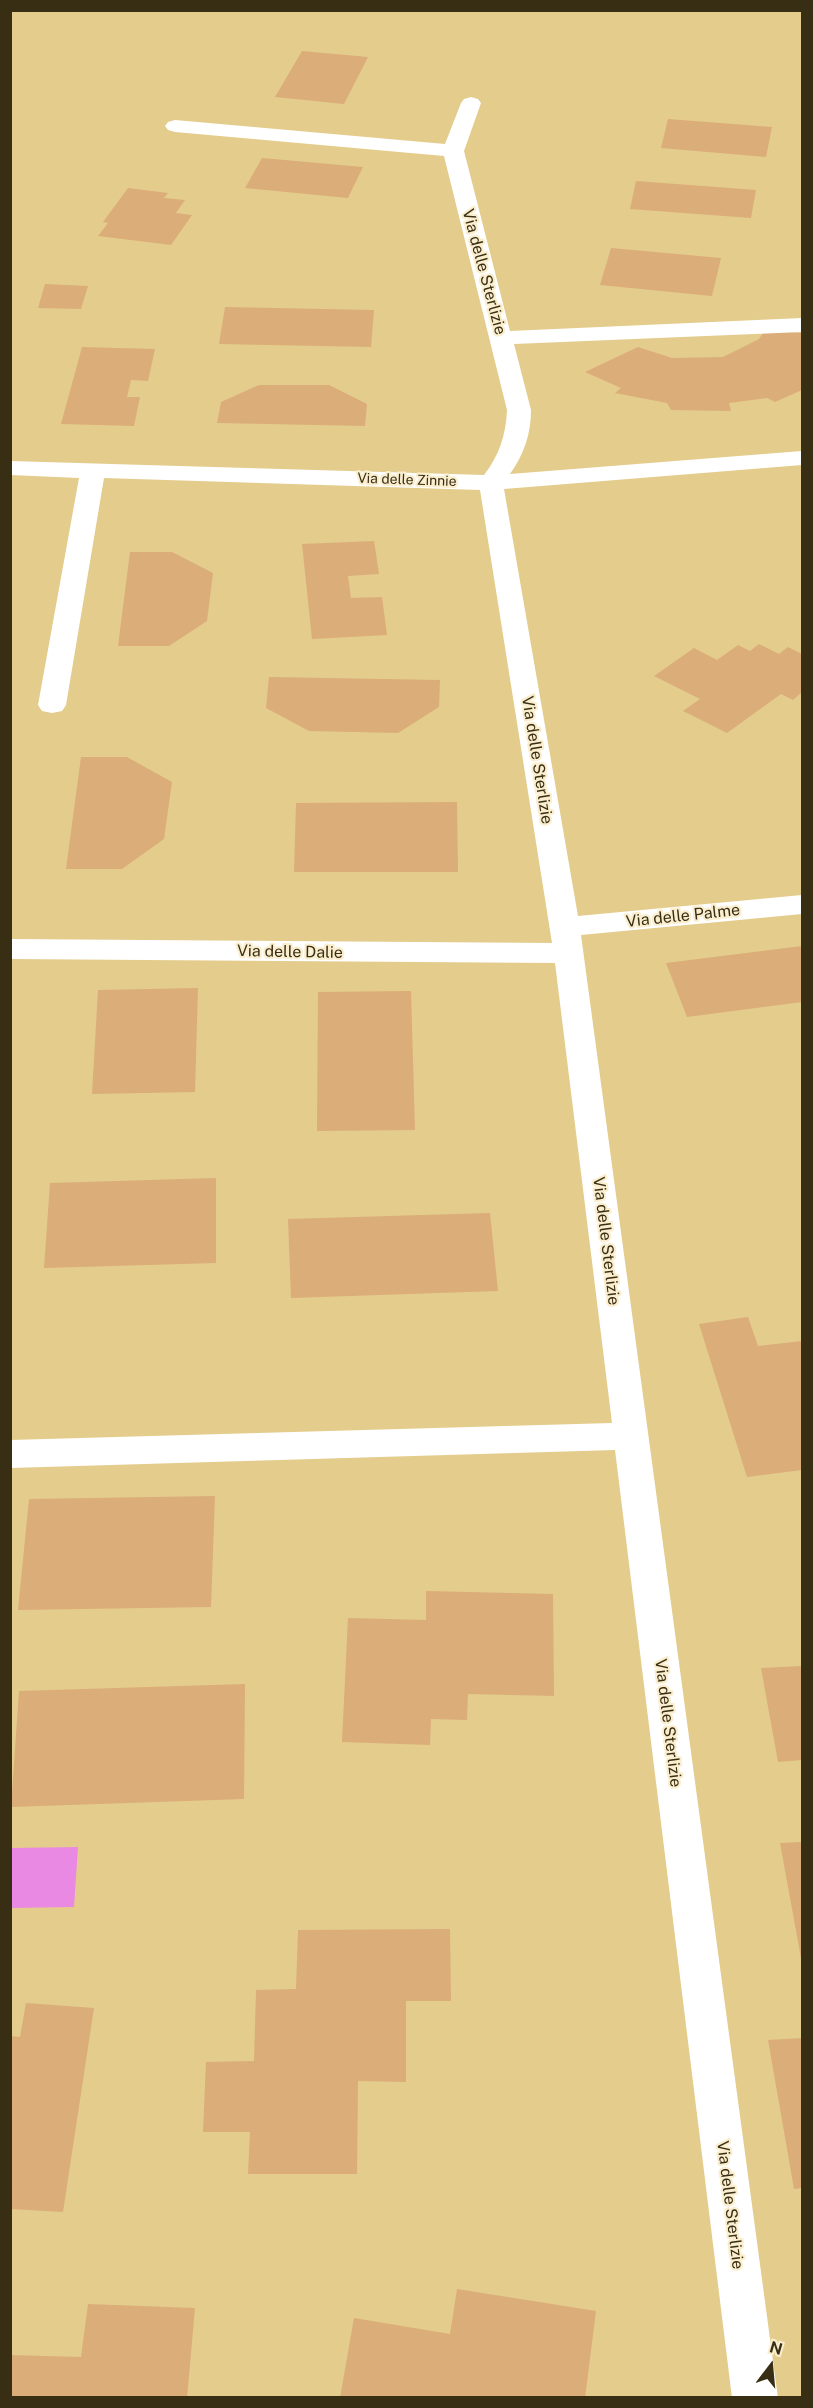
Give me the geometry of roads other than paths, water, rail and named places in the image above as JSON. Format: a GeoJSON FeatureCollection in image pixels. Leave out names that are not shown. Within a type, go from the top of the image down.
{"type":"FeatureCollection","features":[{"type":"Feature","properties":{"kind":"street"},"geometry":{"type":"LineString","coordinates":[[175,126],[453,151],[471,103]]}},
{"type":"Feature","properties":{"kind":"street","name":"Via delle Sterlizie"},"geometry":{"type":"LineString","coordinates":[[453,151],[502,338],[519,417],[517,436],[509,456],[491,483],[566,940],[755,2397]]}},
{"type":"Feature","properties":{"kind":"street"},"geometry":{"type":"LineString","coordinates":[[502,338],[802,325]]}},
{"type":"Feature","properties":{"kind":"street","name":"Via delle Zinnie"},"geometry":{"type":"LineString","coordinates":[[10,468],[491,483],[802,458]]}},
{"type":"Feature","properties":{"kind":"street"},"geometry":{"type":"LineString","coordinates":[[52,705],[93,470]]}},
{"type":"Feature","properties":{"kind":"street","name":"Via delle Palme"},"geometry":{"type":"LineString","coordinates":[[566,940],[802,904]]}},
{"type":"Feature","properties":{"kind":"street","name":"Via delle Dalie"},"geometry":{"type":"LineString","coordinates":[[10,949],[566,940]]}},
{"type":"Feature","properties":{"kind":"street"},"geometry":{"type":"LineString","coordinates":[[10,1454],[631,1436]]}}]}
